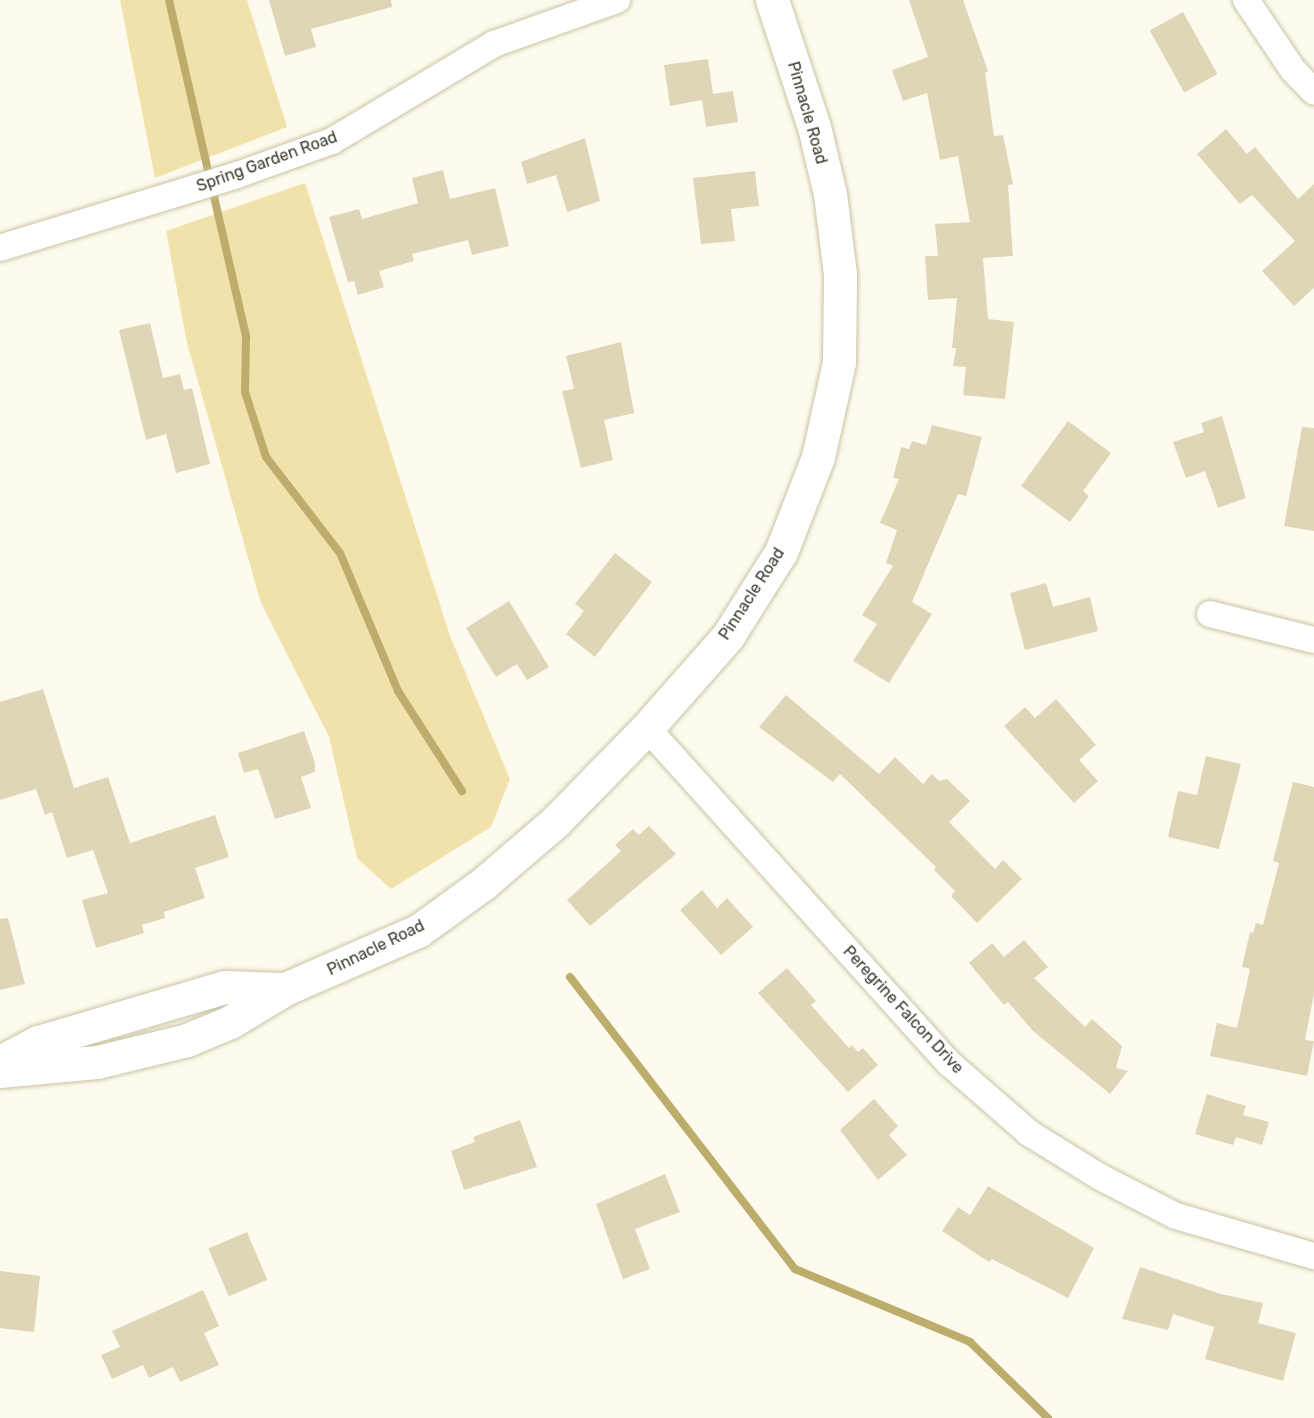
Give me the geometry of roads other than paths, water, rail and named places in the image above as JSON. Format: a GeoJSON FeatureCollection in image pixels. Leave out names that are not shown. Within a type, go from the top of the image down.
{"type":"FeatureCollection","features":[{"type":"Feature","properties":{"kind":"street","name":"Spring Garden Road"},"geometry":{"type":"LineString","coordinates":[[0,248],[194,189],[332,141],[494,44],[617,0]]}},
{"type":"Feature","properties":{"kind":"street","name":"Pinnacle Road"},"geometry":{"type":"LineString","coordinates":[[0,1071],[141,1054],[230,1022],[285,989],[418,931],[484,883],[555,822],[647,728],[728,636],[782,552],[818,457],[839,362],[840,274],[830,194],[814,127],[772,0]]}},
{"type":"Feature","properties":{"kind":"street"},"geometry":{"type":"LineString","coordinates":[[1246,0],[1293,70],[1314,92]]}},
{"type":"Feature","properties":{"kind":"street"},"geometry":{"type":"LineString","coordinates":[[1210,614],[1314,640]]}},
{"type":"Feature","properties":{"kind":"street","name":"Peregrine Falcon Drive"},"geometry":{"type":"LineString","coordinates":[[647,728],[950,1064],[1029,1133],[1100,1178],[1176,1216],[1314,1256]]}},
{"type":"Feature","properties":{"kind":"street","name":"Pinnacle Road"},"geometry":{"type":"LineString","coordinates":[[0,1062],[38,1042],[225,987],[285,989]]}},
{"type":"Feature","properties":{"kind":"waterway"},"geometry":{"type":"LineString","coordinates":[[169,0],[246,337],[245,392],[266,457],[340,553],[398,691],[462,791]]}},
{"type":"Feature","properties":{"kind":"waterway"},"geometry":{"type":"LineString","coordinates":[[570,977],[795,1269],[970,1342],[1048,1418]]}}]}
